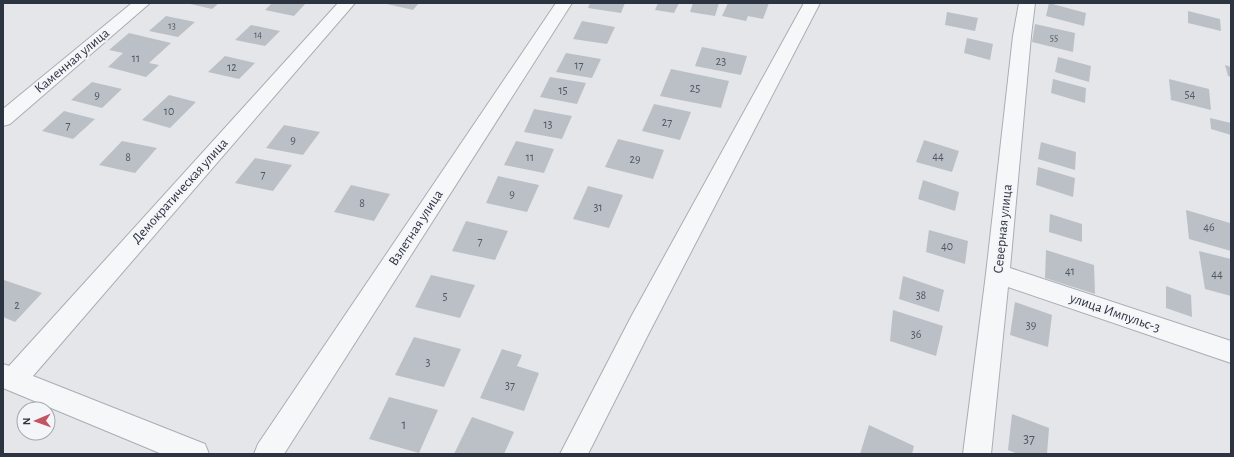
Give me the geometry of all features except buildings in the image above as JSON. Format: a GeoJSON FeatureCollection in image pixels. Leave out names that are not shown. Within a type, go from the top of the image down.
{"type":"FeatureCollection","features":[{"type":"Feature","properties":{"kind":"street","name":"Каменная улица"},"geometry":{"type":"LineString","coordinates":[[3,119],[142,3]]}},
{"type":"Feature","properties":{"kind":"street","name":"Демократическая улица"},"geometry":{"type":"LineString","coordinates":[[8,378],[347,3]]}},
{"type":"Feature","properties":{"kind":"street","name":"Взлетная улица"},"geometry":{"type":"LineString","coordinates":[[268,454],[564,3]]}},
{"type":"Feature","properties":{"kind":"street"},"geometry":{"type":"LineString","coordinates":[[574,454],[643,318],[812,3]]}},
{"type":"Feature","properties":{"kind":"street","name":"Северная улица"},"geometry":{"type":"LineString","coordinates":[[977,454],[998,274],[1022,36],[1027,3]]}},
{"type":"Feature","properties":{"kind":"street","name":"улица Импульс-3"},"geometry":{"type":"LineString","coordinates":[[998,274],[1231,352]]}},
{"type":"Feature","properties":{"kind":"street"},"geometry":{"type":"LineString","coordinates":[[8,378],[195,454]]}}]}
